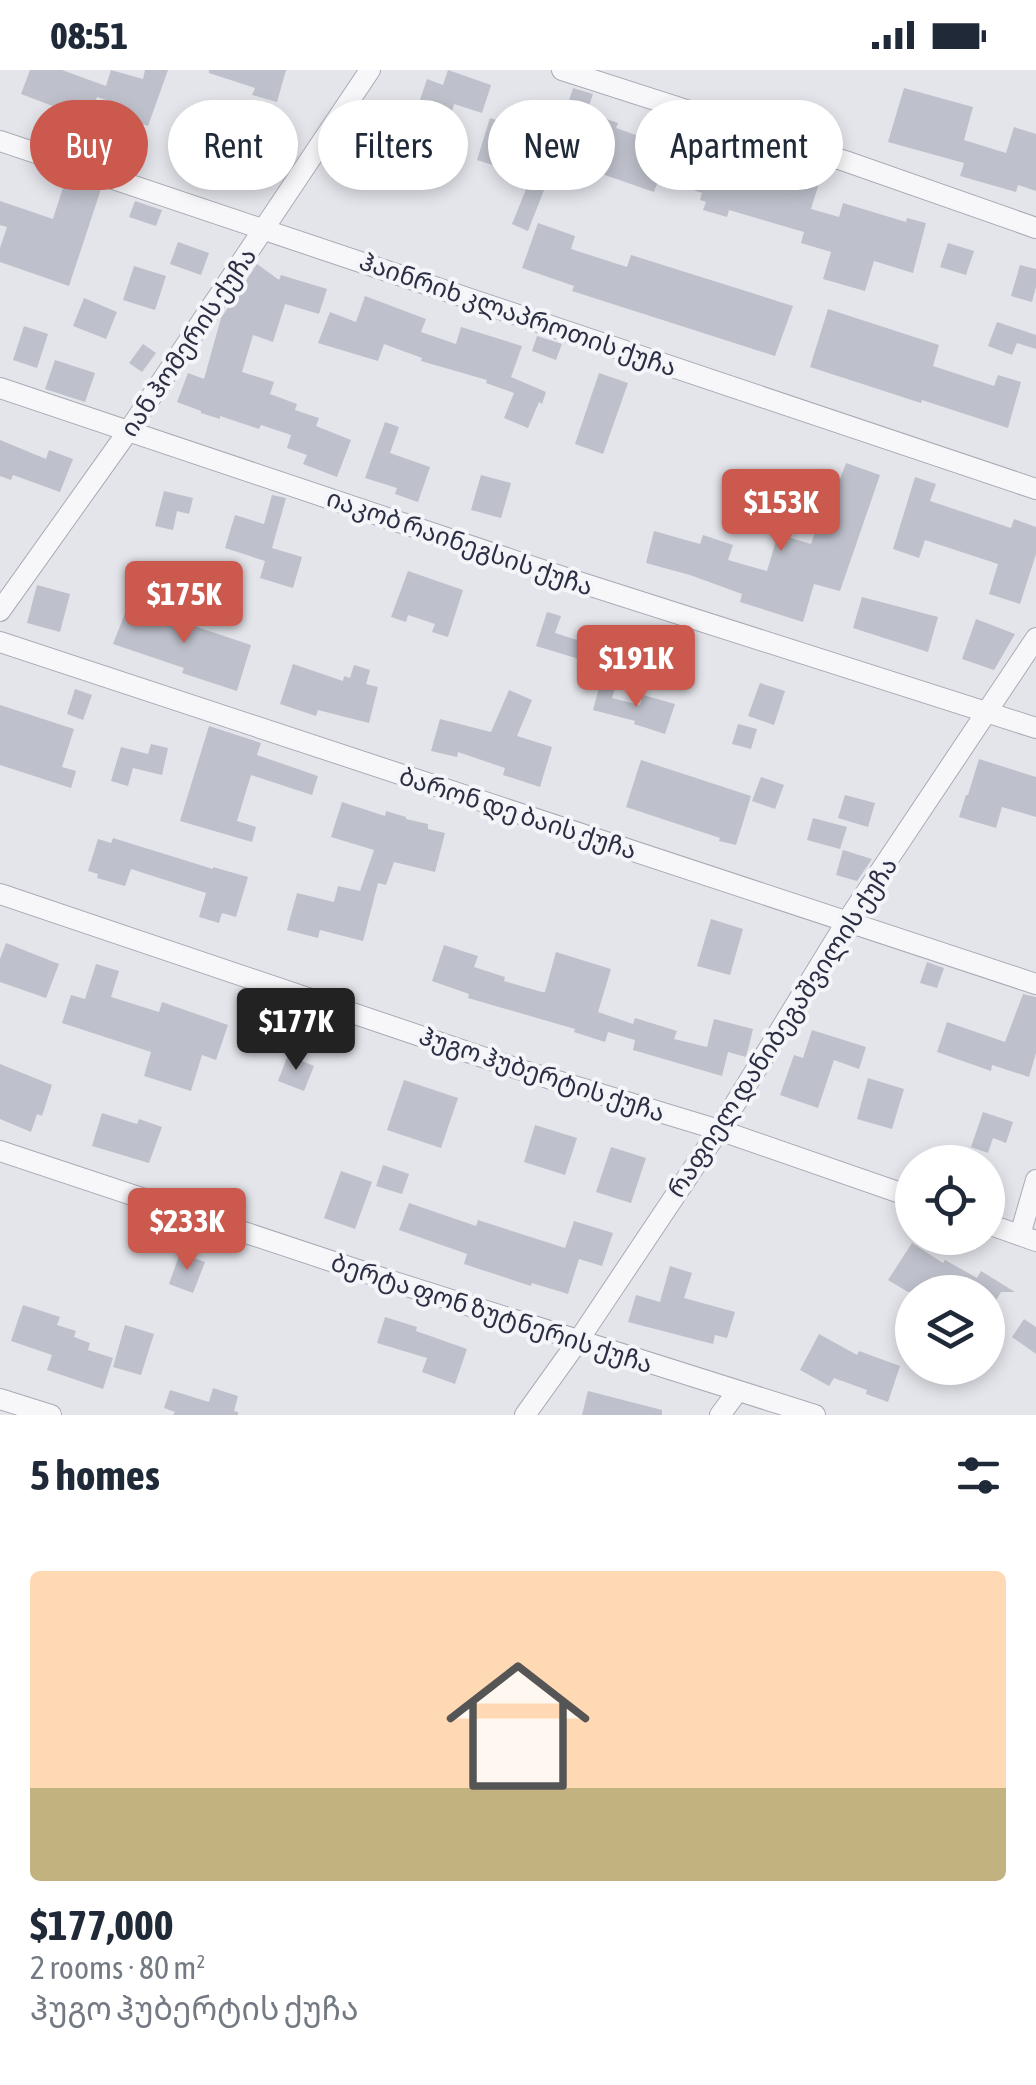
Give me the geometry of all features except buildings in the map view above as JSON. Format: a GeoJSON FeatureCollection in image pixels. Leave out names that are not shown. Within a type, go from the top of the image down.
{"type":"FeatureCollection","features":[{"type":"Feature","properties":{"kind":"street","name":"იან ჰომერის ქუჩა"},"geometry":{"type":"LineString","coordinates":[[0,611],[129,430],[370,70]]}},
{"type":"Feature","properties":{"kind":"street"},"geometry":{"type":"LineString","coordinates":[[562,70],[1036,228]]}},
{"type":"Feature","properties":{"kind":"street","name":"ჰაინრიხ კლაპროთის ქუჩა"},"geometry":{"type":"LineString","coordinates":[[0,141],[1036,490]]}},
{"type":"Feature","properties":{"kind":"street","name":"იაკობ რაინეგსის ქუჩა"},"geometry":{"type":"LineString","coordinates":[[0,388],[563,577],[1036,728]]}},
{"type":"Feature","properties":{"kind":"street","name":"რაფიელ დანიბეგაშვილის ქუჩა"},"geometry":{"type":"LineString","coordinates":[[524,1415],[719,1130],[847,922],[1036,638]]}},
{"type":"Feature","properties":{"kind":"street","name":"ბარონ დე ბაის ქუჩა"},"geometry":{"type":"LineString","coordinates":[[0,642],[1036,984]]}},
{"type":"Feature","properties":{"kind":"street","name":"ჰუგო ჰუბერტის ქუჩა"},"geometry":{"type":"LineString","coordinates":[[0,894],[895,1191]]}},
{"type":"Feature","properties":{"kind":"street","name":"ბერტა ფონ ზუტნერის ქუჩა"},"geometry":{"type":"LineString","coordinates":[[0,1151],[814,1415]]}},
{"type":"Feature","properties":{"kind":"street"},"geometry":{"type":"LineString","coordinates":[[1028,1238],[1036,1180]]}},
{"type":"Feature","properties":{"kind":"street"},"geometry":{"type":"LineString","coordinates":[[720,1415],[738,1392]]}},
{"type":"Feature","properties":{"kind":"street"},"geometry":{"type":"LineString","coordinates":[[0,1399],[51,1415]]}}]}
